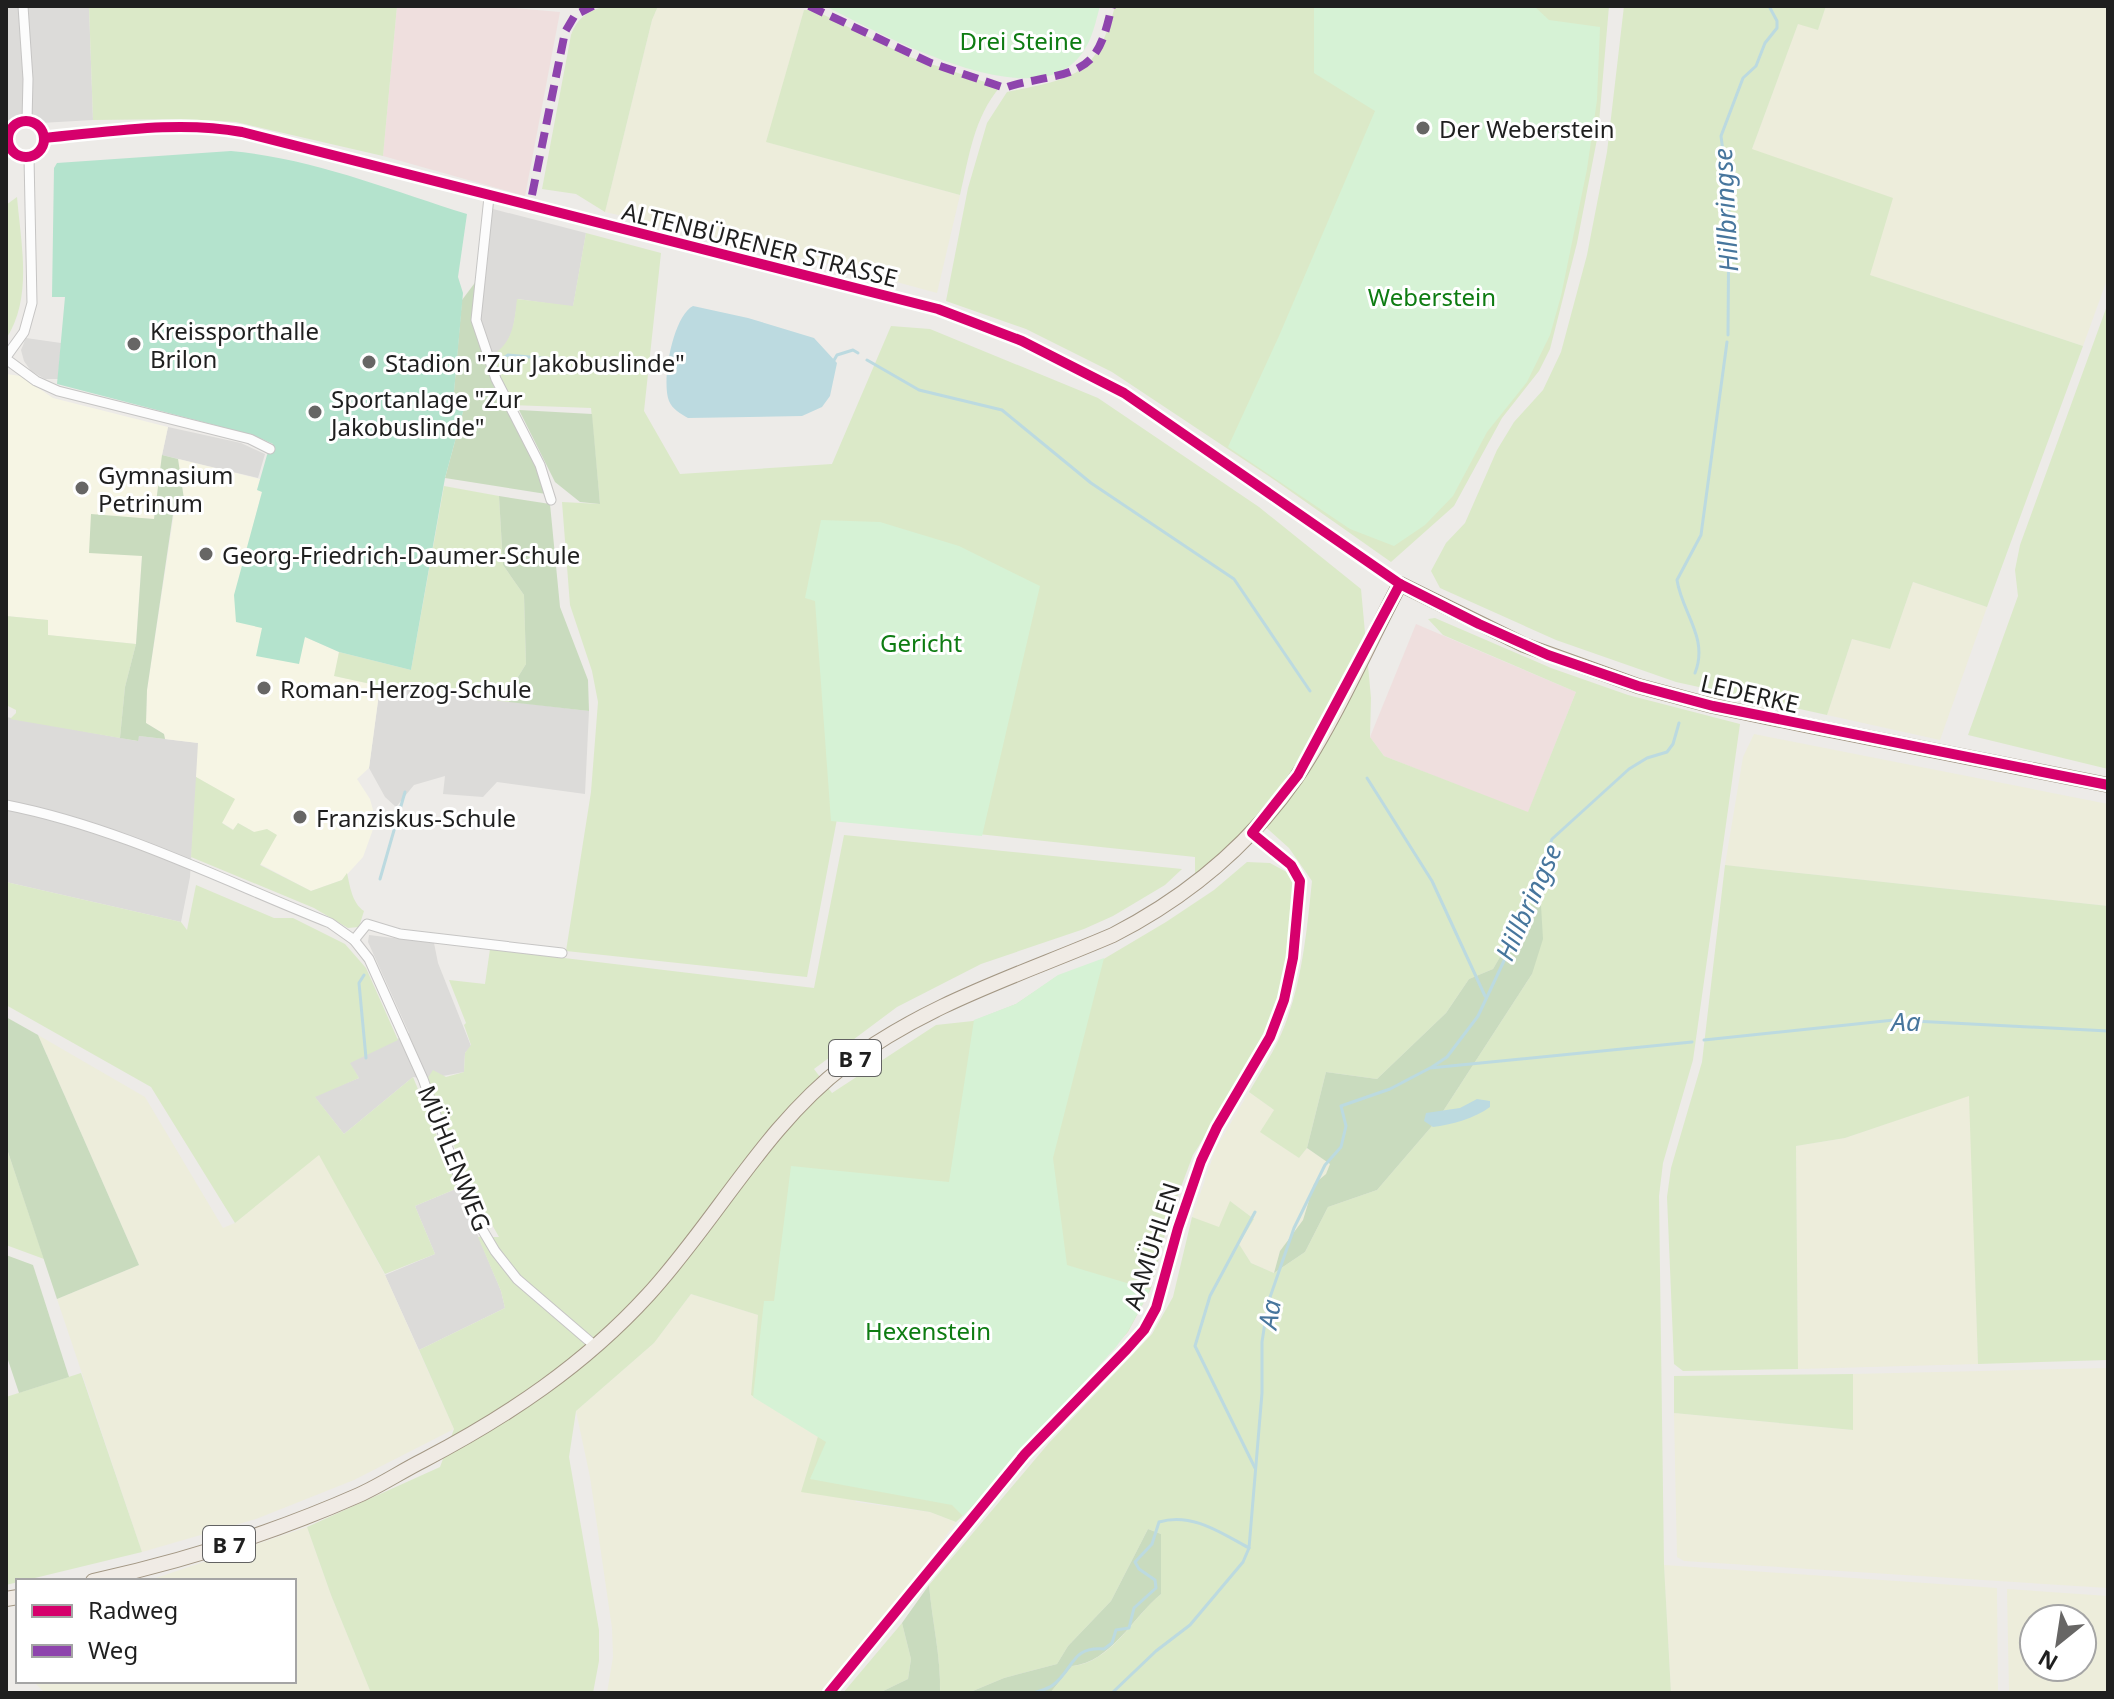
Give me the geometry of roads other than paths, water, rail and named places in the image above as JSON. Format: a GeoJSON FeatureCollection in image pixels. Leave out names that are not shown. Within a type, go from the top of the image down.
{"type":"FeatureCollection","features":[{"type":"Feature","properties":{"kind":"main road","name":"LEDERKE"},"geometry":{"type":"LineString","coordinates":[[1400,584],[1536,650],[1638,686],[1713,706],[2108,785]]}},
{"type":"Feature","properties":{"kind":"main road","name":"B 7"},"geometry":{"type":"LineString","coordinates":[[102,1579],[176,1562],[263,1533],[361,1494],[478,1432],[561,1376],[653,1290],[773,1138],[814,1092],[842,1067],[921,1015],[1113,935],[1163,909],[1215,869],[1252,833],[1298,775],[1400,584]]}},
{"type":"Feature","properties":{"kind":"street"},"geometry":{"type":"LineString","coordinates":[[23,6],[28,79],[27,121]]}},
{"type":"Feature","properties":{"kind":"street"},"geometry":{"type":"LineString","coordinates":[[27,121],[40,128],[44,138],[40,151],[29,157],[17,155],[7,141],[13,127],[27,121]]}},
{"type":"Feature","properties":{"kind":"street","name":"ALTENBÜRENER STRASSE"},"geometry":{"type":"LineString","coordinates":[[44,138],[135,129],[223,129],[298,145],[489,197],[938,309],[1022,341],[1124,393],[1400,584]]}},
{"type":"Feature","properties":{"kind":"street"},"geometry":{"type":"LineString","coordinates":[[29,157],[32,303],[24,332],[6,358],[36,381],[58,391],[250,439],[270,449]]}},
{"type":"Feature","properties":{"kind":"street"},"geometry":{"type":"LineString","coordinates":[[489,197],[476,320],[496,379],[540,465],[551,500]]}},
{"type":"Feature","properties":{"kind":"street","name":"MÜHLENWEG"},"geometry":{"type":"LineString","coordinates":[[6,805],[70,821],[142,846],[330,923],[354,940],[369,959],[392,1006],[458,1175],[479,1224],[495,1251],[517,1279],[595,1346]]}},
{"type":"Feature","properties":{"kind":"street","name":"AAMÜHLEN"},"geometry":{"type":"LineString","coordinates":[[829,1693],[1025,1454],[1127,1349],[1144,1330],[1156,1308],[1201,1161],[1270,1037],[1284,1000],[1293,958],[1300,881],[1291,865],[1252,833]]}},
{"type":"Feature","properties":{"kind":"street"},"geometry":{"type":"LineString","coordinates":[[354,940],[367,924],[400,934],[562,953]]}},
{"type":"Feature","properties":{"kind":"water"},"geometry":{"type":"Polygon","coordinates":[[[693,306],[748,318],[814,338],[837,363],[830,396],[822,407],[802,416],[688,418],[680,413],[669,401],[668,365],[680,322],[693,306]]]}},
{"type":"Feature","properties":{"kind":"water"},"geometry":{"type":"Polygon","coordinates":[[[1477,1099],[1490,1101],[1490,1107],[1470,1118],[1447,1125],[1433,1127],[1424,1121],[1426,1113],[1460,1108],[1477,1099]]]}},
{"type":"Feature","properties":{"kind":"waterway","name":"Hillbringse"},"geometry":{"type":"LineString","coordinates":[[1728,335],[1729,199],[1721,136],[1743,78],[1756,66],[1765,43],[1777,28],[1769,6]]}},
{"type":"Feature","properties":{"kind":"waterway","name":"Hillbringse"},"geometry":{"type":"LineString","coordinates":[[1695,673],[1699,648],[1697,637],[1677,580],[1701,535],[1727,342]]}},
{"type":"Feature","properties":{"kind":"waterway"},"geometry":{"type":"LineString","coordinates":[[833,362],[837,355],[853,350],[858,353]]}},
{"type":"Feature","properties":{"kind":"waterway"},"geometry":{"type":"LineString","coordinates":[[494,364],[508,355],[671,370]]}},
{"type":"Feature","properties":{"kind":"waterway"},"geometry":{"type":"LineString","coordinates":[[867,360],[919,390],[1002,410],[1091,483],[1234,579],[1310,691]]}},
{"type":"Feature","properties":{"kind":"waterway","name":"Hillbringse"},"geometry":{"type":"LineString","coordinates":[[1432,1067],[1447,1057],[1478,1016],[1511,946],[1552,839],[1629,769],[1647,758],[1667,752],[1673,744],[1679,723]]}},
{"type":"Feature","properties":{"kind":"waterway"},"geometry":{"type":"LineString","coordinates":[[1367,778],[1432,881],[1485,996]]}},
{"type":"Feature","properties":{"kind":"waterway"},"geometry":{"type":"LineString","coordinates":[[380,879],[405,792]]}},
{"type":"Feature","properties":{"kind":"waterway"},"geometry":{"type":"LineString","coordinates":[[364,975],[359,983],[366,1058]]}},
{"type":"Feature","properties":{"kind":"waterway","name":"Aa"},"geometry":{"type":"LineString","coordinates":[[1704,1040],[1894,1020],[2108,1031]]}},
{"type":"Feature","properties":{"kind":"waterway","name":"Aa"},"geometry":{"type":"LineString","coordinates":[[1034,1693],[1053,1685],[1079,1655],[1093,1649],[1104,1649],[1112,1643],[1116,1630],[1129,1628],[1134,1608],[1156,1588],[1155,1580],[1139,1569],[1135,1562],[1152,1544],[1159,1522],[1195,1522],[1249,1548],[1262,1393],[1262,1342],[1268,1303],[1294,1228],[1325,1165],[1341,1147],[1346,1126],[1341,1106],[1390,1089],[1430,1068],[1692,1042]]}},
{"type":"Feature","properties":{"kind":"waterway"},"geometry":{"type":"LineString","coordinates":[[1255,1212],[1210,1296],[1195,1346],[1255,1468]]}},
{"type":"Feature","properties":{"kind":"waterway"},"geometry":{"type":"LineString","coordinates":[[1112,1693],[1156,1651],[1190,1625],[1243,1562],[1249,1548]]}},
{"type":"Feature","properties":{"kind":"place","name":"Der Weberstein"},"geometry":{"type":"Point","coordinates":[1423,128]}},
{"type":"Feature","properties":{"kind":"place","name":"Kreissporthalle Brilon"},"geometry":{"type":"Point","coordinates":[134,344]}},
{"type":"Feature","properties":{"kind":"place","name":"Stadion \"Zur Jakobuslinde\""},"geometry":{"type":"Point","coordinates":[369,362]}},
{"type":"Feature","properties":{"kind":"place","name":"Sportanlage \"Zur Jakobuslinde\""},"geometry":{"type":"Point","coordinates":[315,412]}},
{"type":"Feature","properties":{"kind":"place","name":"Gymnasium Petrinum"},"geometry":{"type":"Point","coordinates":[82,488]}},
{"type":"Feature","properties":{"kind":"place","name":"Georg-Friedrich-Daumer-Schule"},"geometry":{"type":"Point","coordinates":[206,554]}},
{"type":"Feature","properties":{"kind":"place","name":"Roman-Herzog-Schule"},"geometry":{"type":"Point","coordinates":[264,688]}},
{"type":"Feature","properties":{"kind":"place","name":"Franziskus-Schule"},"geometry":{"type":"Point","coordinates":[300,817]}},
{"type":"Feature","properties":{"kind":"park label","name":"Drei Steine"},"geometry":{"type":"Point","coordinates":[1021,40]}},
{"type":"Feature","properties":{"kind":"park label","name":"Weberstein"},"geometry":{"type":"Point","coordinates":[1432,296]}},
{"type":"Feature","properties":{"kind":"park label","name":"Gericht"},"geometry":{"type":"Point","coordinates":[921,642]}},
{"type":"Feature","properties":{"kind":"park label","name":"Hexenstein"},"geometry":{"type":"Point","coordinates":[928,1330]}}]}
